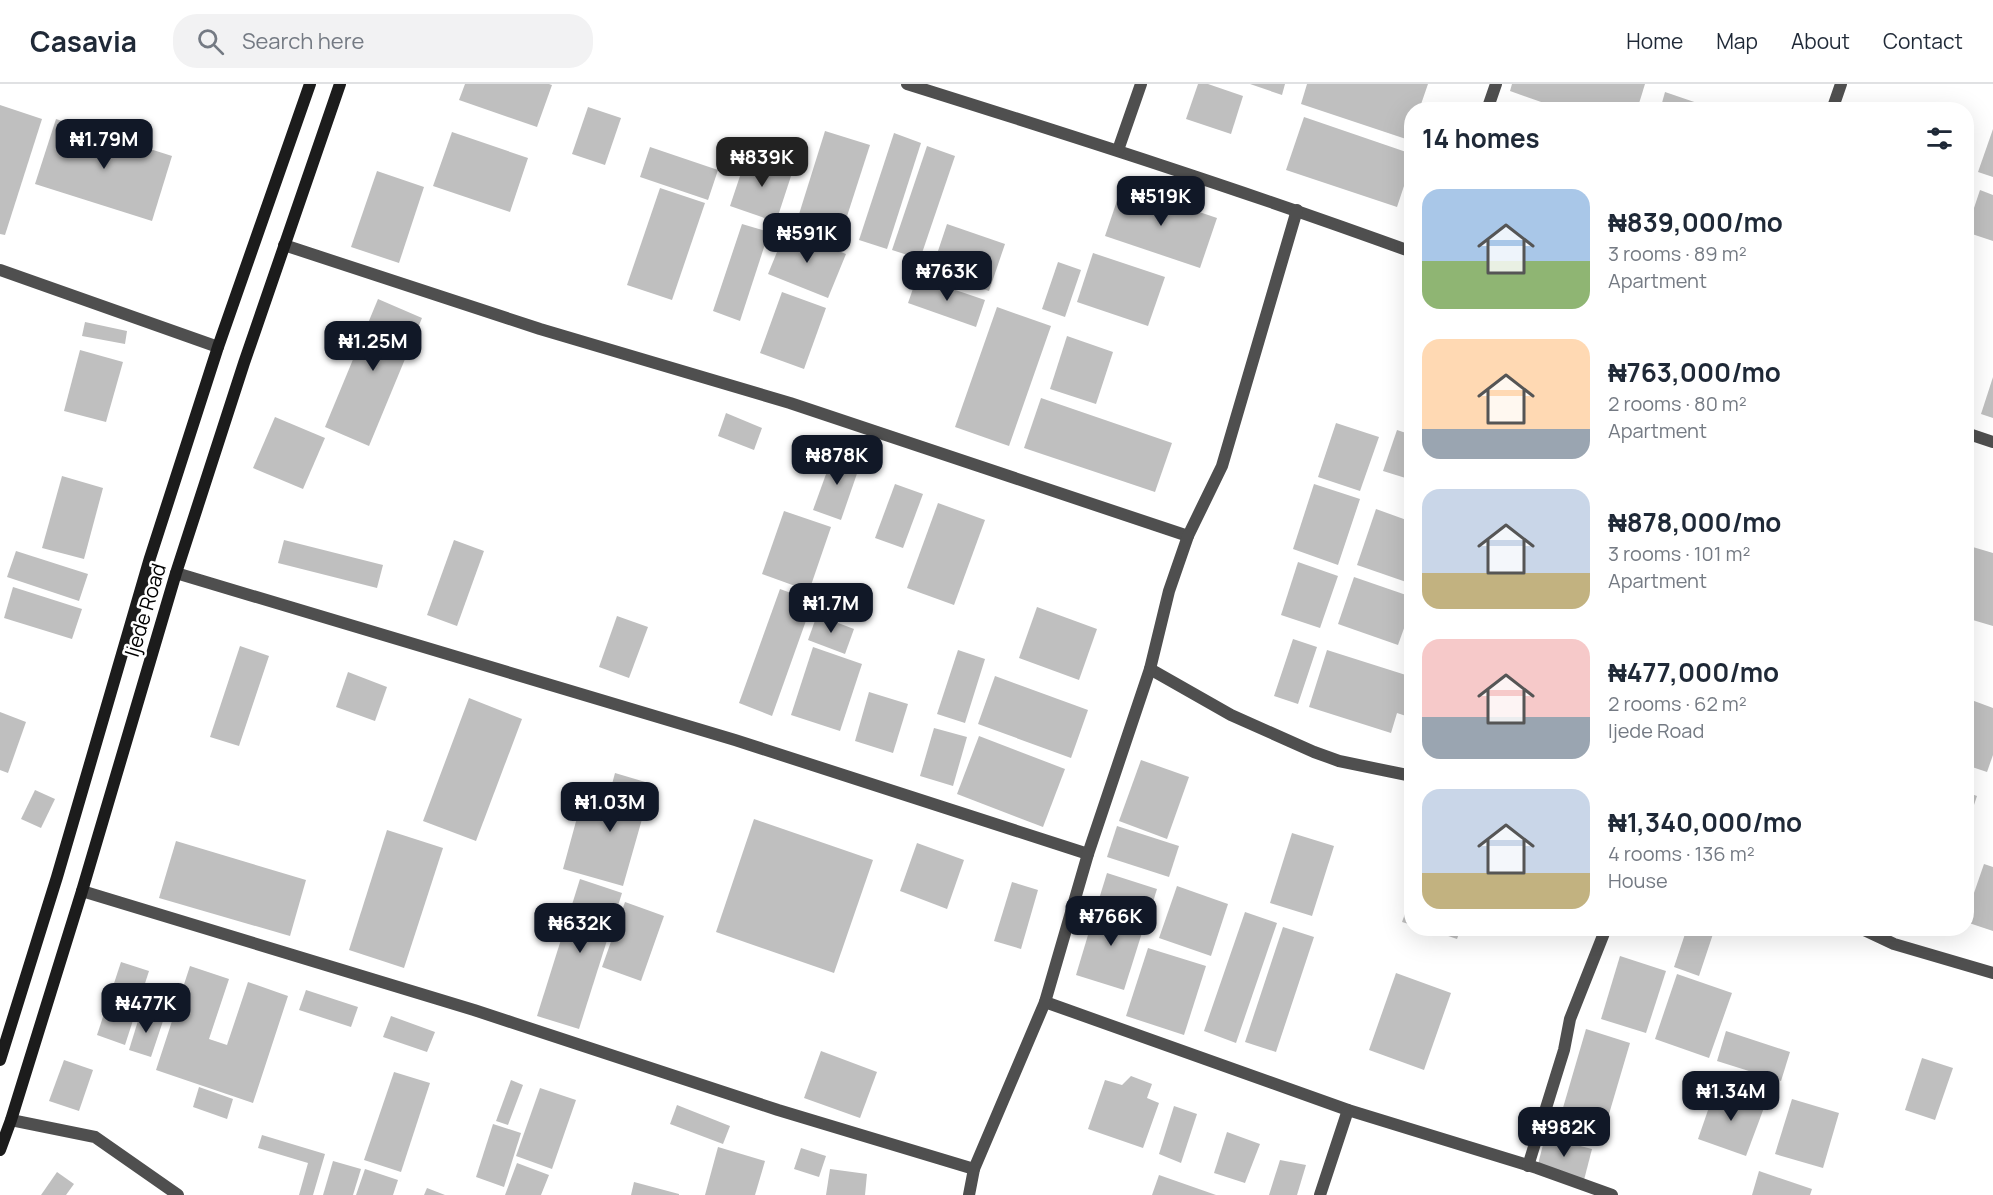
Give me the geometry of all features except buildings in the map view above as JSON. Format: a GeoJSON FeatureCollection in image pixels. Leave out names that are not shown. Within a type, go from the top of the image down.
{"type":"FeatureCollection","features":[{"type":"Feature","properties":{"kind":"main road","name":"Ijede Road"},"geometry":{"type":"LineString","coordinates":[[0,1060],[57,877],[150,558],[218,347],[310,84]]}},
{"type":"Feature","properties":{"kind":"main road","name":"Ijede Road"},"geometry":{"type":"LineString","coordinates":[[0,1150],[82,891],[176,573],[244,363],[340,84]]}},
{"type":"Feature","properties":{"kind":"street"},"geometry":{"type":"LineString","coordinates":[[907,84],[1118,150],[1297,210],[1404,249]]}},
{"type":"Feature","properties":{"kind":"street"},"geometry":{"type":"LineString","coordinates":[[1118,150],[1141,84]]}},
{"type":"Feature","properties":{"kind":"street"},"geometry":{"type":"LineString","coordinates":[[1490,102],[1496,84]]}},
{"type":"Feature","properties":{"kind":"street"},"geometry":{"type":"LineString","coordinates":[[1835,102],[1841,84]]}},
{"type":"Feature","properties":{"kind":"street"},"geometry":{"type":"LineString","coordinates":[[969,1195],[974,1169],[1045,1002],[1088,854],[1150,669],[1169,591],[1188,536],[1222,466],[1297,210]]}},
{"type":"Feature","properties":{"kind":"street"},"geometry":{"type":"LineString","coordinates":[[284,245],[540,329],[790,403],[1188,536]]}},
{"type":"Feature","properties":{"kind":"street"},"geometry":{"type":"LineString","coordinates":[[0,270],[218,347]]}},
{"type":"Feature","properties":{"kind":"street"},"geometry":{"type":"LineString","coordinates":[[1974,436],[1993,442]]}},
{"type":"Feature","properties":{"kind":"street"},"geometry":{"type":"LineString","coordinates":[[176,573],[735,740],[1088,854]]}},
{"type":"Feature","properties":{"kind":"street"},"geometry":{"type":"LineString","coordinates":[[1150,669],[1231,715],[1314,752],[1339,761],[1404,774]]}},
{"type":"Feature","properties":{"kind":"street"},"geometry":{"type":"LineString","coordinates":[[82,891],[474,1010],[778,1110],[974,1169]]}},
{"type":"Feature","properties":{"kind":"street"},"geometry":{"type":"LineString","coordinates":[[1528,1166],[1564,1050],[1570,1019],[1603,936]]}},
{"type":"Feature","properties":{"kind":"street"},"geometry":{"type":"LineString","coordinates":[[1877,936],[1894,944],[1993,973]]}},
{"type":"Feature","properties":{"kind":"street"},"geometry":{"type":"LineString","coordinates":[[1045,1002],[1348,1110],[1537,1168],[1612,1195]]}},
{"type":"Feature","properties":{"kind":"street"},"geometry":{"type":"LineString","coordinates":[[1320,1195],[1348,1110]]}},
{"type":"Feature","properties":{"kind":"street"},"geometry":{"type":"LineString","coordinates":[[11,1120],[95,1137],[178,1195]]}}]}
